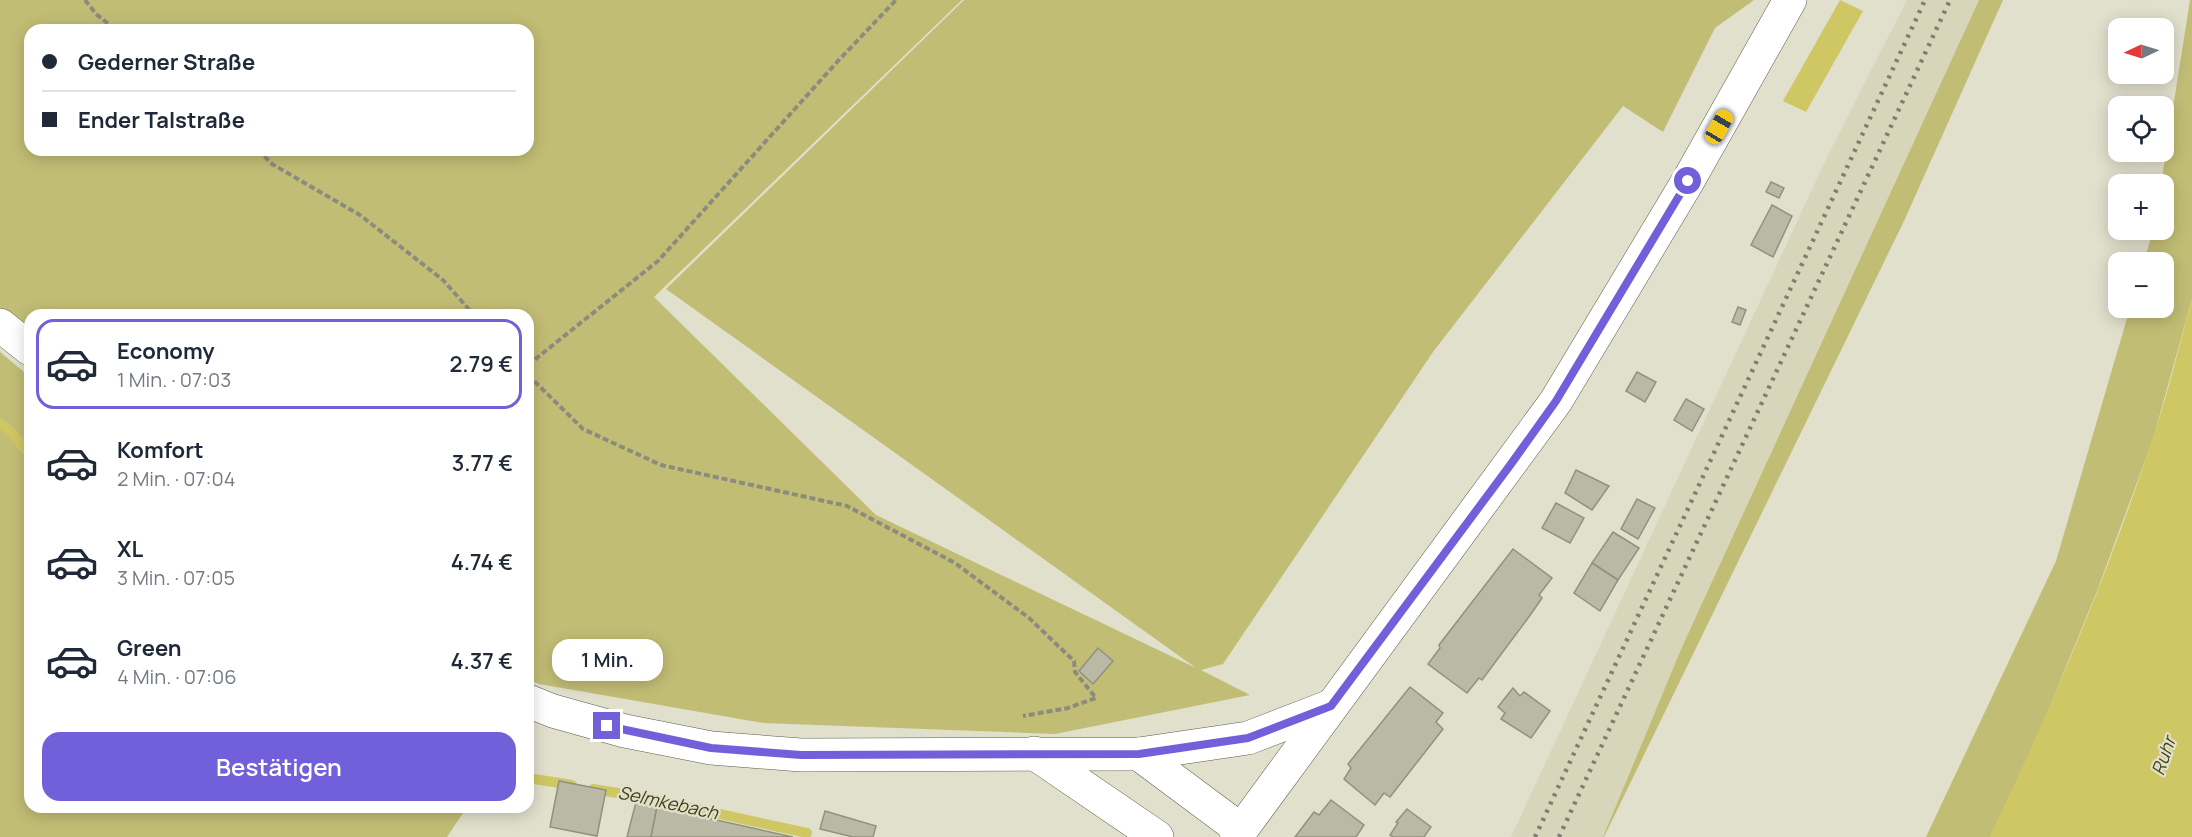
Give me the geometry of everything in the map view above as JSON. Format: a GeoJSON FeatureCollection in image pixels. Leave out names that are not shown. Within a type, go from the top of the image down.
{"type":"FeatureCollection","features":[{"type":"Feature","properties":{"kind":"main road"},"geometry":{"type":"LineString","coordinates":[[1139,754],[1239,834],[1556,401],[1688,181],[1790,0]]}},
{"type":"Feature","properties":{"kind":"main road"},"geometry":{"type":"LineString","coordinates":[[0,325],[24,344]]}},
{"type":"Feature","properties":{"kind":"main road"},"geometry":{"type":"LineString","coordinates":[[534,703],[625,731],[711,748],[801,755],[1139,754],[1248,738],[1331,706]]}},
{"type":"Feature","properties":{"kind":"main road"},"geometry":{"type":"LineString","coordinates":[[1034,753],[1157,837]]}},
{"type":"Feature","properties":{"kind":"path"},"geometry":{"type":"LineString","coordinates":[[85,0],[96,14],[108,24]]}},
{"type":"Feature","properties":{"kind":"path"},"geometry":{"type":"LineString","coordinates":[[534,360],[658,261],[896,0]]}},
{"type":"Feature","properties":{"kind":"path"},"geometry":{"type":"LineString","coordinates":[[264,156],[272,164],[360,215],[443,280],[469,309]]}},
{"type":"Feature","properties":{"kind":"path"},"geometry":{"type":"LineString","coordinates":[[534,381],[583,429],[661,465],[847,506],[955,563],[1036,625],[1074,661],[1075,672],[1096,698]]}},
{"type":"Feature","properties":{"kind":"shaded area"},"geometry":{"type":"Polygon","coordinates":[[[0,0],[962,0],[654,297],[876,515],[1196,668],[666,289],[964,0],[1754,0],[1715,28],[1663,132],[1623,106],[1433,352],[1223,664],[1201,670],[1250,695],[1055,734],[763,723],[534,682],[534,309],[24,309],[24,329],[0,310],[0,0]]]}},
{"type":"Feature","properties":{"kind":"shaded area"},"geometry":{"type":"Polygon","coordinates":[[[1907,0],[1979,0],[1682,647],[1603,837],[1511,837],[1828,155],[1907,0]]]}},
{"type":"Feature","properties":{"kind":"shaded area"},"geometry":{"type":"Polygon","coordinates":[[[1979,0],[2003,0],[1904,221],[1603,837],[1682,647],[1979,0]]]}},
{"type":"Feature","properties":{"kind":"shaded area"},"geometry":{"type":"Polygon","coordinates":[[[2190,0],[2192,0],[2192,299],[2153,439],[2097,591],[2034,745],[1990,837],[1926,837],[2056,561],[2127,318],[2174,318],[2174,252],[2147,252],[2150,240],[2174,240],[2174,174],[2163,174],[2164,162],[2174,162],[2174,102],[2190,0]]]}},
{"type":"Feature","properties":{"kind":"shaded area"},"geometry":{"type":"Polygon","coordinates":[[[0,352],[24,372],[24,813],[463,813],[447,837],[0,837],[0,352]]]}},
{"type":"Feature","properties":{"kind":"water"},"geometry":{"type":"Polygon","coordinates":[[[1840,0],[1863,11],[1806,112],[1783,101],[1840,0]]]}},
{"type":"Feature","properties":{"kind":"water","name":"Ruhr"},"geometry":{"type":"Polygon","coordinates":[[[2192,299],[2192,837],[1990,837],[2035,740],[2117,541],[2158,423],[2192,299]]]}},
{"type":"Feature","properties":{"kind":"building"},"geometry":{"type":"Polygon","coordinates":[[[1771,182],[1784,188],[1779,198],[1766,192],[1771,182]]]}},
{"type":"Feature","properties":{"kind":"building"},"geometry":{"type":"Polygon","coordinates":[[[1772,205],[1792,216],[1773,257],[1751,245],[1772,205]]]}},
{"type":"Feature","properties":{"kind":"building"},"geometry":{"type":"Polygon","coordinates":[[[1738,307],[1746,310],[1740,325],[1732,322],[1738,307]]]}},
{"type":"Feature","properties":{"kind":"building"},"geometry":{"type":"Polygon","coordinates":[[[1637,372],[1656,382],[1645,402],[1626,391],[1637,372]]]}},
{"type":"Feature","properties":{"kind":"building"},"geometry":{"type":"Polygon","coordinates":[[[1686,399],[1704,409],[1692,431],[1674,420],[1686,399]]]}},
{"type":"Feature","properties":{"kind":"building"},"geometry":{"type":"Polygon","coordinates":[[[1576,470],[1609,486],[1592,510],[1565,493],[1576,470]]]}},
{"type":"Feature","properties":{"kind":"building"},"geometry":{"type":"Polygon","coordinates":[[[1637,499],[1655,508],[1638,539],[1621,529],[1637,499]]]}},
{"type":"Feature","properties":{"kind":"building"},"geometry":{"type":"Polygon","coordinates":[[[1556,503],[1584,518],[1570,543],[1542,528],[1556,503]]]}},
{"type":"Feature","properties":{"kind":"building"},"geometry":{"type":"Polygon","coordinates":[[[1613,532],[1639,548],[1618,580],[1592,563],[1613,532]]]}},
{"type":"Feature","properties":{"kind":"building"},"geometry":{"type":"Polygon","coordinates":[[[1513,549],[1552,578],[1539,595],[1542,598],[1531,614],[1482,680],[1479,678],[1467,693],[1428,664],[1440,648],[1439,645],[1513,549]]]}},
{"type":"Feature","properties":{"kind":"building"},"geometry":{"type":"Polygon","coordinates":[[[1592,563],[1618,580],[1600,611],[1574,593],[1592,563]]]}},
{"type":"Feature","properties":{"kind":"building"},"geometry":{"type":"Polygon","coordinates":[[[1098,648],[1113,661],[1093,684],[1079,671],[1098,648]]]}},
{"type":"Feature","properties":{"kind":"building"},"geometry":{"type":"Polygon","coordinates":[[[1410,687],[1443,713],[1436,722],[1443,729],[1390,797],[1384,793],[1375,805],[1344,779],[1351,768],[1348,764],[1410,687]]]}},
{"type":"Feature","properties":{"kind":"building"},"geometry":{"type":"Polygon","coordinates":[[[1513,688],[1520,696],[1524,692],[1550,711],[1531,738],[1501,719],[1505,713],[1498,707],[1513,688]]]}},
{"type":"Feature","properties":{"kind":"building"},"geometry":{"type":"Polygon","coordinates":[[[559,781],[606,790],[597,836],[550,827],[559,781]]]}},
{"type":"Feature","properties":{"kind":"building"},"geometry":{"type":"Polygon","coordinates":[[[1331,800],[1364,825],[1356,837],[1295,837],[1314,812],[1319,815],[1331,800]]]}},
{"type":"Feature","properties":{"kind":"building"},"geometry":{"type":"Polygon","coordinates":[[[636,802],[657,807],[651,837],[627,837],[636,802]]]}},
{"type":"Feature","properties":{"kind":"building"},"geometry":{"type":"Polygon","coordinates":[[[657,807],[793,837],[651,837],[657,807]]]}},
{"type":"Feature","properties":{"kind":"building"},"geometry":{"type":"Polygon","coordinates":[[[1407,809],[1431,827],[1424,837],[1393,837],[1390,835],[1398,823],[1396,822],[1407,809]]]}},
{"type":"Feature","properties":{"kind":"building"},"geometry":{"type":"Polygon","coordinates":[[[825,811],[876,826],[873,837],[853,837],[820,829],[825,811]]]}},
{"type":"Feature","properties":{"kind":"waterway","name":"Selmkebach"},"geometry":{"type":"LineString","coordinates":[[0,423],[24,448]]}},
{"type":"Feature","properties":{"kind":"waterway","name":"Selmkebach"},"geometry":{"type":"LineString","coordinates":[[534,779],[572,785]]}},
{"type":"Feature","properties":{"kind":"waterway","name":"Selmkebach"},"geometry":{"type":"LineString","coordinates":[[593,789],[636,796],[807,833]]}},
{"type":"Feature","properties":{"kind":"railway"},"geometry":{"type":"LineString","coordinates":[[1535,837],[1925,0]]}},
{"type":"Feature","properties":{"kind":"railway"},"geometry":{"type":"LineString","coordinates":[[1559,837],[1950,0]]}},
{"type":"Feature","properties":{"kind":"route"},"geometry":{"type":"LineString","coordinates":[[607,726],[711,748],[801,755],[1139,754],[1248,738],[1331,706],[1556,401],[1688,181]]}}]}
